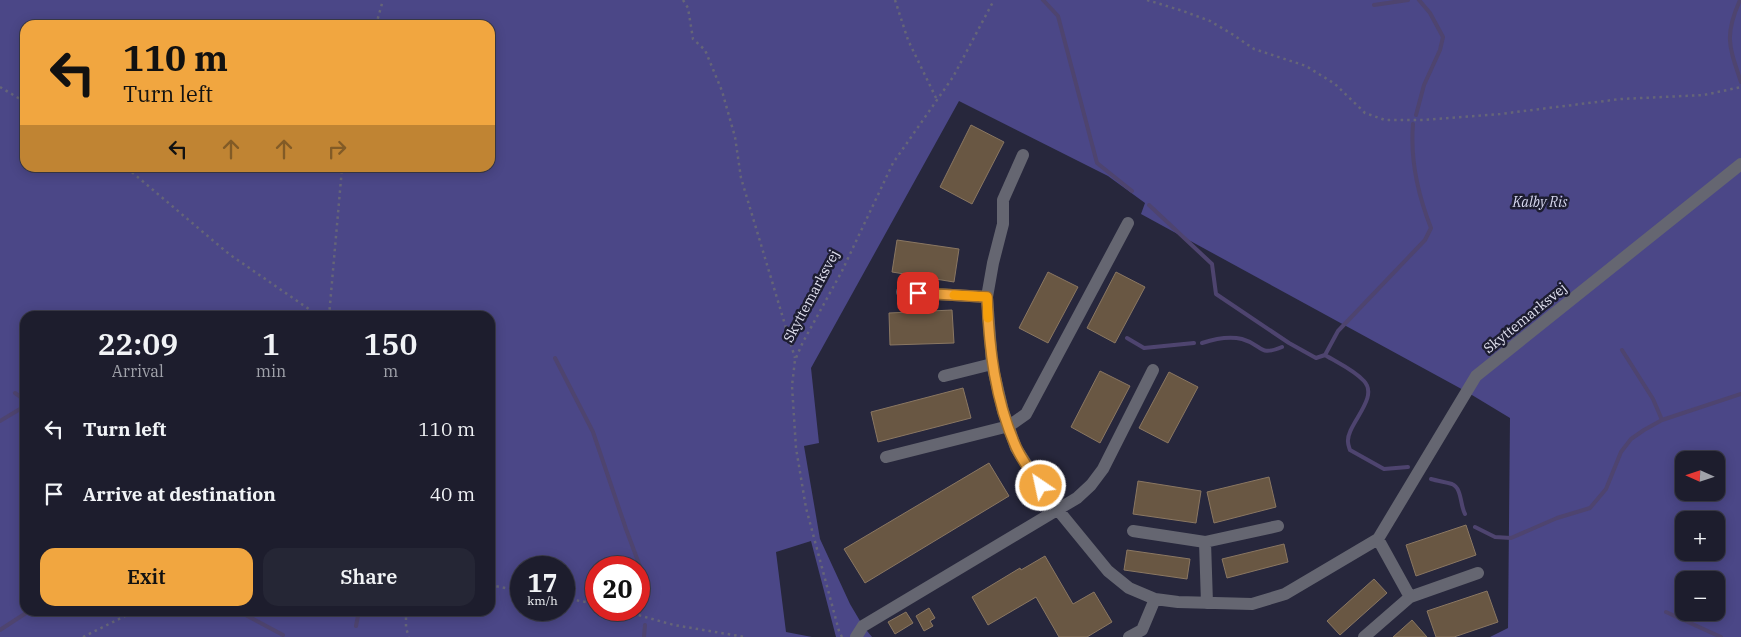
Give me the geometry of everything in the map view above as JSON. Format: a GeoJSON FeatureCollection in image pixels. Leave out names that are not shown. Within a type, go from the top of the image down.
{"type":"FeatureCollection","features":[{"type":"Feature","properties":{"kind":"street"},"geometry":{"type":"LineString","coordinates":[[1024,155],[1003,200],[1003,224],[993,262],[987,297],[992,364],[1016,448],[1058,510],[1108,571],[1129,588],[1155,599],[1178,602],[1252,604],[1285,594],[1378,539],[1410,597]]}},
{"type":"Feature","properties":{"kind":"street","name":"Skyttemarksvej"},"geometry":{"type":"LineString","coordinates":[[1378,539],[1476,376],[1741,164]]}},
{"type":"Feature","properties":{"kind":"street"},"geometry":{"type":"LineString","coordinates":[[886,457],[1009,426],[1026,414],[1128,223]]}},
{"type":"Feature","properties":{"kind":"street"},"geometry":{"type":"LineString","coordinates":[[902,292],[987,297]]}},
{"type":"Feature","properties":{"kind":"street"},"geometry":{"type":"LineString","coordinates":[[944,376],[992,364]]}},
{"type":"Feature","properties":{"kind":"street"},"geometry":{"type":"LineString","coordinates":[[856,637],[863,626],[1077,498],[1091,485],[1102,469],[1154,370]]}},
{"type":"Feature","properties":{"kind":"street"},"geometry":{"type":"LineString","coordinates":[[1133,531],[1205,542],[1278,526]]}},
{"type":"Feature","properties":{"kind":"street"},"geometry":{"type":"LineString","coordinates":[[1205,542],[1207,603]]}},
{"type":"Feature","properties":{"kind":"street"},"geometry":{"type":"LineString","coordinates":[[1364,637],[1410,597],[1478,573]]}},
{"type":"Feature","properties":{"kind":"street"},"geometry":{"type":"LineString","coordinates":[[1129,637],[1142,630],[1155,599]]}},
{"type":"Feature","properties":{"kind":"path"},"geometry":{"type":"LineString","coordinates":[[377,20],[383,0]]}},
{"type":"Feature","properties":{"kind":"path"},"geometry":{"type":"LineString","coordinates":[[683,0],[688,8],[693,39],[705,50],[722,91],[735,137],[741,178],[795,360]]}},
{"type":"Feature","properties":{"kind":"path"},"geometry":{"type":"LineString","coordinates":[[895,0],[908,40],[937,100]]}},
{"type":"Feature","properties":{"kind":"path","name":"Skyttemarksvej"},"geometry":{"type":"LineString","coordinates":[[842,637],[806,508],[796,448],[792,386],[795,360],[842,271],[893,163],[953,77],[994,0]]}},
{"type":"Feature","properties":{"kind":"path"},"geometry":{"type":"LineString","coordinates":[[1146,0],[1210,21],[1254,49],[1306,66],[1335,84],[1365,113],[1385,120],[1423,120],[1500,114],[1621,100],[1704,95],[1741,88]]}},
{"type":"Feature","properties":{"kind":"path"},"geometry":{"type":"LineString","coordinates":[[0,87],[20,99]]}},
{"type":"Feature","properties":{"kind":"path"},"geometry":{"type":"LineString","coordinates":[[132,172],[229,254],[312,311]]}},
{"type":"Feature","properties":{"kind":"path"},"geometry":{"type":"LineString","coordinates":[[329,311],[342,172]]}},
{"type":"Feature","properties":{"kind":"path"},"geometry":{"type":"LineString","coordinates":[[495,586],[510,589]]}},
{"type":"Feature","properties":{"kind":"path"},"geometry":{"type":"LineString","coordinates":[[84,637],[125,616]]}},
{"type":"Feature","properties":{"kind":"path"},"geometry":{"type":"LineString","coordinates":[[406,616],[406,628],[409,637]]}},
{"type":"Feature","properties":{"kind":"path"},"geometry":{"type":"LineString","coordinates":[[650,618],[674,625],[745,637]]}},
{"type":"Feature","properties":{"kind":"green space","name":"Kalby Ris"},"geometry":{"type":"Polygon","coordinates":[[[0,0],[1741,0],[1741,637],[1490,637],[1508,628],[1510,418],[1467,392],[1141,214],[1145,203],[1108,176],[959,101],[811,368],[819,443],[804,446],[820,539],[850,604],[872,637],[836,637],[811,541],[776,552],[786,632],[812,637],[0,637],[0,0]]]}},
{"type":"Feature","properties":{"kind":"building"},"geometry":{"type":"Polygon","coordinates":[[[971,125],[1004,142],[972,204],[940,187],[971,125]]]}},
{"type":"Feature","properties":{"kind":"building"},"geometry":{"type":"Polygon","coordinates":[[[897,240],[959,249],[954,282],[892,272],[897,240]]]}},
{"type":"Feature","properties":{"kind":"building"},"geometry":{"type":"Polygon","coordinates":[[[1048,272],[1078,287],[1048,343],[1019,328],[1048,272]]]}},
{"type":"Feature","properties":{"kind":"building"},"geometry":{"type":"Polygon","coordinates":[[[1116,272],[1145,287],[1115,343],[1087,328],[1116,272]]]}},
{"type":"Feature","properties":{"kind":"building"},"geometry":{"type":"Polygon","coordinates":[[[952,310],[954,343],[890,345],[889,313],[952,310]]]}},
{"type":"Feature","properties":{"kind":"building"},"geometry":{"type":"Polygon","coordinates":[[[1100,371],[1130,386],[1100,443],[1071,427],[1100,371]]]}},
{"type":"Feature","properties":{"kind":"building"},"geometry":{"type":"Polygon","coordinates":[[[1169,372],[1198,387],[1168,443],[1139,428],[1169,372]]]}},
{"type":"Feature","properties":{"kind":"building"},"geometry":{"type":"Polygon","coordinates":[[[963,388],[971,418],[878,442],[871,412],[963,388]]]}},
{"type":"Feature","properties":{"kind":"building"},"geometry":{"type":"Polygon","coordinates":[[[989,463],[1009,496],[865,583],[844,549],[989,463]]]}},
{"type":"Feature","properties":{"kind":"building"},"geometry":{"type":"Polygon","coordinates":[[[1269,477],[1276,507],[1214,523],[1207,492],[1269,477]]]}},
{"type":"Feature","properties":{"kind":"building"},"geometry":{"type":"Polygon","coordinates":[[[1138,481],[1201,491],[1196,523],[1133,514],[1138,481]]]}},
{"type":"Feature","properties":{"kind":"building"},"geometry":{"type":"Polygon","coordinates":[[[1466,525],[1476,555],[1416,576],[1406,545],[1466,525]]]}},
{"type":"Feature","properties":{"kind":"building"},"geometry":{"type":"Polygon","coordinates":[[[1284,544],[1288,562],[1227,578],[1222,559],[1284,544]]]}},
{"type":"Feature","properties":{"kind":"building"},"geometry":{"type":"Polygon","coordinates":[[[1127,550],[1190,559],[1187,579],[1124,570],[1127,550]]]}},
{"type":"Feature","properties":{"kind":"building"},"geometry":{"type":"Polygon","coordinates":[[[1045,556],[1073,604],[1094,592],[1112,622],[1087,637],[1059,637],[1036,597],[988,625],[972,597],[1020,568],[1021,570],[1045,556]]]}},
{"type":"Feature","properties":{"kind":"building"},"geometry":{"type":"Polygon","coordinates":[[[1374,579],[1387,593],[1340,635],[1327,621],[1374,579]]]}},
{"type":"Feature","properties":{"kind":"building"},"geometry":{"type":"Polygon","coordinates":[[[1487,591],[1498,622],[1454,637],[1436,637],[1427,611],[1487,591]]]}},
{"type":"Feature","properties":{"kind":"building"},"geometry":{"type":"Polygon","coordinates":[[[929,608],[935,618],[930,621],[933,626],[924,631],[916,616],[929,608]]]}},
{"type":"Feature","properties":{"kind":"building"},"geometry":{"type":"Polygon","coordinates":[[[906,612],[913,623],[895,634],[888,622],[906,612]]]}},
{"type":"Feature","properties":{"kind":"building"},"geometry":{"type":"Polygon","coordinates":[[[1412,620],[1427,637],[1393,637],[1412,620]]]}},
{"type":"Feature","properties":{"kind":"waterway"},"geometry":{"type":"LineString","coordinates":[[1043,0],[1058,16],[1097,163],[1132,191]]}},
{"type":"Feature","properties":{"kind":"waterway"},"geometry":{"type":"LineString","coordinates":[[1374,5],[1408,0]]}},
{"type":"Feature","properties":{"kind":"waterway"},"geometry":{"type":"LineString","coordinates":[[1416,115],[1424,85],[1440,50],[1443,37],[1430,13],[1419,0]]}},
{"type":"Feature","properties":{"kind":"waterway"},"geometry":{"type":"LineString","coordinates":[[1740,0],[1732,23],[1730,41],[1741,82]]}},
{"type":"Feature","properties":{"kind":"waterway"},"geometry":{"type":"LineString","coordinates":[[1149,205],[1212,264],[1216,294],[1289,343],[1316,358],[1325,355],[1338,331],[1425,240],[1431,228],[1422,203],[1416,177],[1412,137],[1413,124]]}},
{"type":"Feature","properties":{"kind":"waterway"},"geometry":{"type":"LineString","coordinates":[[1127,338],[1144,348],[1194,343]]}},
{"type":"Feature","properties":{"kind":"waterway"},"geometry":{"type":"LineString","coordinates":[[1202,343],[1232,338],[1249,341],[1261,349],[1269,351],[1282,347]]}},
{"type":"Feature","properties":{"kind":"waterway"},"geometry":{"type":"LineString","coordinates":[[1622,350],[1653,399],[1662,420]]}},
{"type":"Feature","properties":{"kind":"waterway"},"geometry":{"type":"LineString","coordinates":[[1325,355],[1356,373],[1368,388],[1365,403],[1349,435],[1348,443],[1350,450],[1384,469],[1408,467]]}},
{"type":"Feature","properties":{"kind":"waterway"},"geometry":{"type":"LineString","coordinates":[[555,358],[593,432],[636,556]]}},
{"type":"Feature","properties":{"kind":"waterway"},"geometry":{"type":"LineString","coordinates":[[15,393],[20,396]]}},
{"type":"Feature","properties":{"kind":"waterway"},"geometry":{"type":"LineString","coordinates":[[1475,527],[1495,537],[1511,538],[1557,518],[1590,508],[1606,489],[1621,452],[1631,439],[1662,420],[1741,394]]}},
{"type":"Feature","properties":{"kind":"waterway"},"geometry":{"type":"LineString","coordinates":[[0,421],[20,409]]}},
{"type":"Feature","properties":{"kind":"waterway"},"geometry":{"type":"LineString","coordinates":[[1431,479],[1452,484],[1458,489],[1465,514]]}},
{"type":"Feature","properties":{"kind":"waterway"},"geometry":{"type":"LineString","coordinates":[[1666,612],[1721,637]]}},
{"type":"Feature","properties":{"kind":"waterway"},"geometry":{"type":"LineString","coordinates":[[0,630],[21,616]]}},
{"type":"Feature","properties":{"kind":"waterway"},"geometry":{"type":"LineString","coordinates":[[247,616],[283,635]]}},
{"type":"Feature","properties":{"kind":"waterway"},"geometry":{"type":"LineString","coordinates":[[356,626],[358,616]]}},
{"type":"Feature","properties":{"kind":"waterway"},"geometry":{"type":"LineString","coordinates":[[644,637],[645,625]]}},
{"type":"Feature","properties":{"kind":"slow traffic"},"geometry":{"type":"LineString","coordinates":[[954,295],[987,297],[988,318]]}},
{"type":"Feature","properties":{"kind":"route"},"geometry":{"type":"LineString","coordinates":[[918,293],[987,297],[988,332],[992,364],[1003,411],[1016,448],[1041,486]]}}]}
